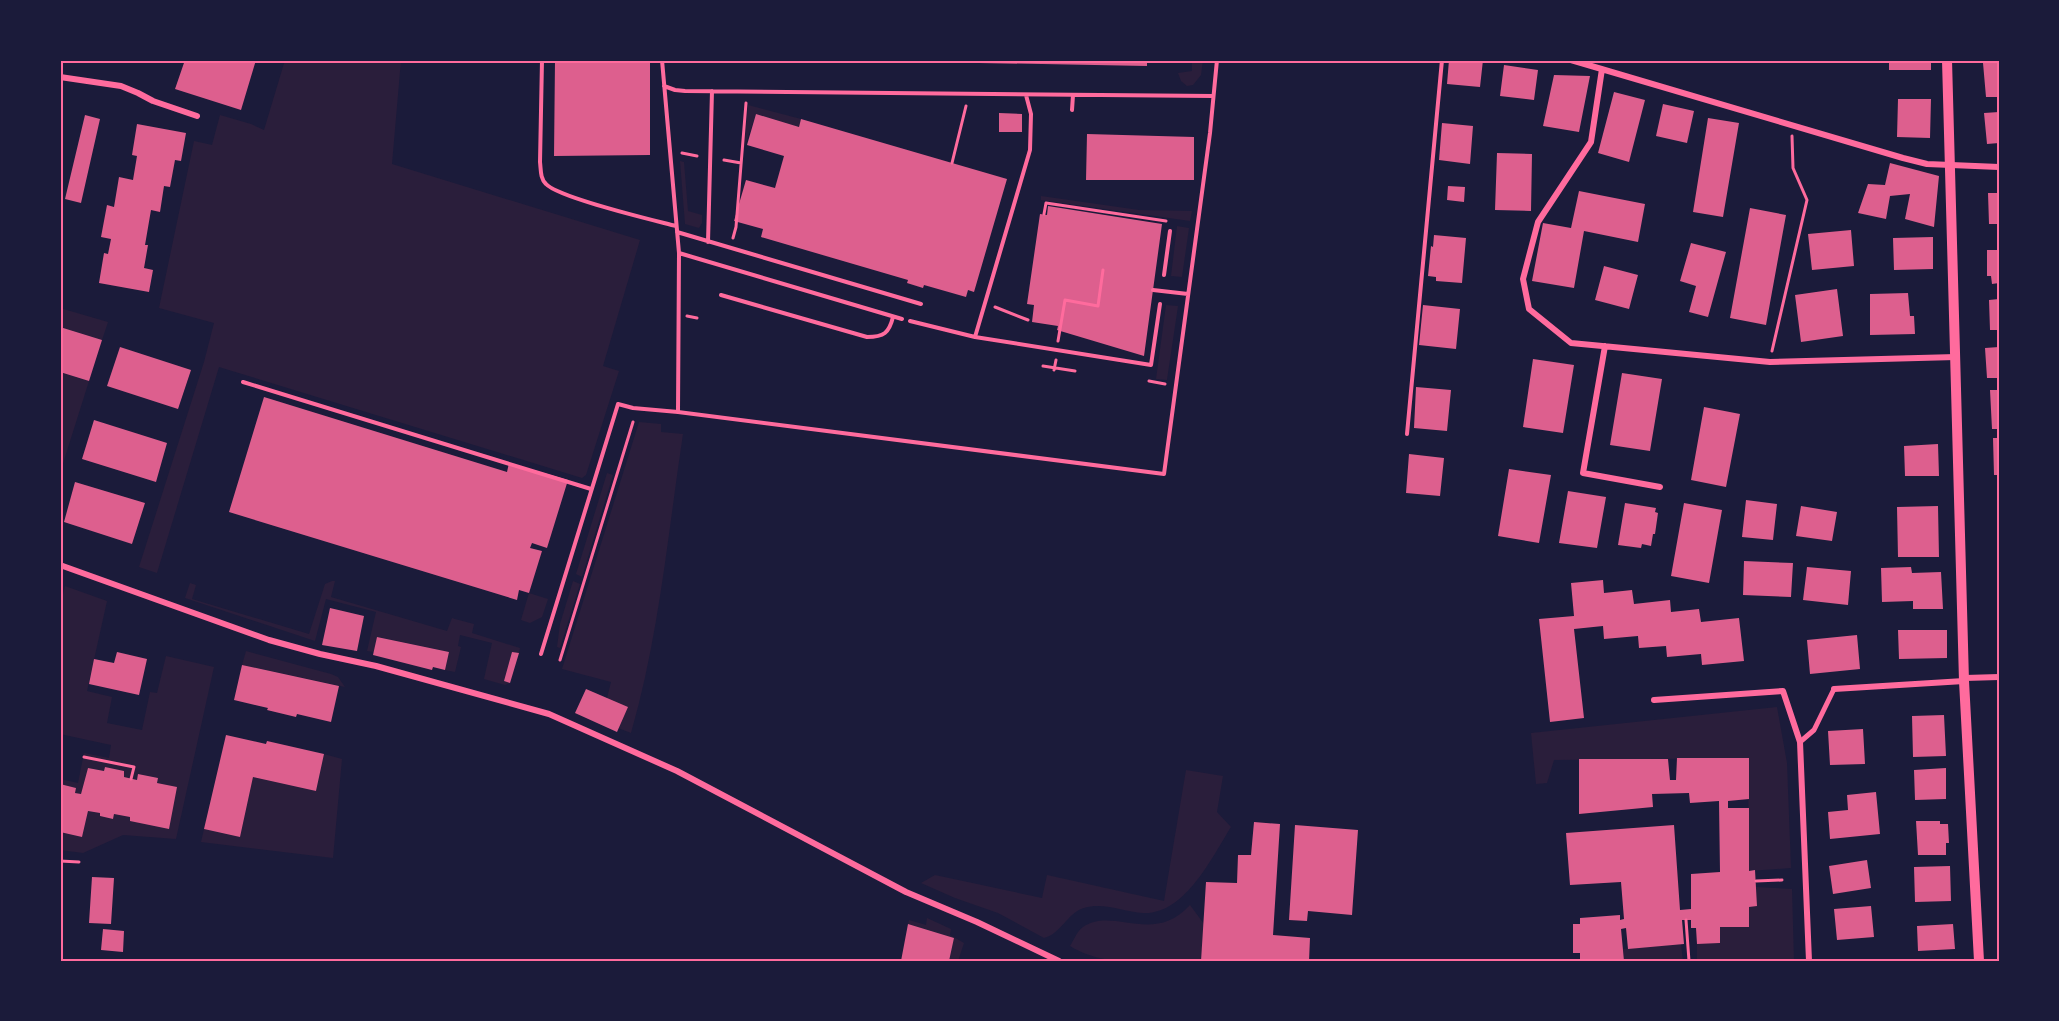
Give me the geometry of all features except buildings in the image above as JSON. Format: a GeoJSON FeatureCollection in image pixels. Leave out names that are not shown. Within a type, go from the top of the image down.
{"type":"FeatureCollection","features":[{"type":"Feature","properties":{"kind":"street"},"geometry":{"type":"LineString","coordinates":[[1571,60],[1903,158],[1927,164],[1999,167]]}},
{"type":"Feature","properties":{"kind":"street"},"geometry":{"type":"LineString","coordinates":[[1947,60],[1964,680],[1979,961]]}},
{"type":"Feature","properties":{"kind":"street"},"geometry":{"type":"LineString","coordinates":[[1602,69],[1591,142],[1538,222],[1523,279],[1529,309],[1572,343],[1770,362],[1956,357]]}},
{"type":"Feature","properties":{"kind":"street"},"geometry":{"type":"LineString","coordinates":[[60,77],[121,86],[153,101],[197,116]]}},
{"type":"Feature","properties":{"kind":"street"},"geometry":{"type":"LineString","coordinates":[[1605,346],[1583,472],[1660,487]]}},
{"type":"Feature","properties":{"kind":"street"},"geometry":{"type":"LineString","coordinates":[[60,565],[269,640],[376,666],[549,714],[677,771],[906,892],[977,922],[1059,961]]}},
{"type":"Feature","properties":{"kind":"street"},"geometry":{"type":"LineString","coordinates":[[1800,742],[1814,730],[1834,689],[1999,677]]}},
{"type":"Feature","properties":{"kind":"street"},"geometry":{"type":"LineString","coordinates":[[1654,700],[1783,691],[1800,742],[1809,961]]}},
{"type":"Feature","properties":{"kind":"lane"},"geometry":{"type":"LineString","coordinates":[[542,60],[540,162],[541,176],[546,185],[556,191],[592,203],[676,226]]}},
{"type":"Feature","properties":{"kind":"lane"},"geometry":{"type":"LineString","coordinates":[[662,60],[679,253],[678,412]]}},
{"type":"Feature","properties":{"kind":"lane"},"geometry":{"type":"LineString","coordinates":[[541,654],[618,404],[633,408],[1164,474],[1217,60]]}},
{"type":"Feature","properties":{"kind":"lane"},"geometry":{"type":"LineString","coordinates":[[1407,434],[1442,60]]}},
{"type":"Feature","properties":{"kind":"lane"},"geometry":{"type":"LineString","coordinates":[[664,85],[675,90],[712,91],[1213,96]]}},
{"type":"Feature","properties":{"kind":"lane"},"geometry":{"type":"LineString","coordinates":[[708,242],[712,91]]}},
{"type":"Feature","properties":{"kind":"lane"},"geometry":{"type":"LineString","coordinates":[[975,337],[1030,150],[1031,114],[1026,95]]}},
{"type":"Feature","properties":{"kind":"lane"},"geometry":{"type":"LineString","coordinates":[[1072,110],[1073,95]]}},
{"type":"Feature","properties":{"kind":"lane"},"geometry":{"type":"LineString","coordinates":[[1164,275],[1170,231]]}},
{"type":"Feature","properties":{"kind":"lane"},"geometry":{"type":"LineString","coordinates":[[677,232],[921,304]]}},
{"type":"Feature","properties":{"kind":"lane"},"geometry":{"type":"LineString","coordinates":[[679,253],[902,319]]}},
{"type":"Feature","properties":{"kind":"lane"},"geometry":{"type":"LineString","coordinates":[[1153,290],[1188,294]]}},
{"type":"Feature","properties":{"kind":"lane"},"geometry":{"type":"LineString","coordinates":[[721,295],[867,337],[883,336],[889,331],[893,317]]}},
{"type":"Feature","properties":{"kind":"lane"},"geometry":{"type":"LineString","coordinates":[[910,321],[975,337],[1151,365],[1160,304]]}},
{"type":"Feature","properties":{"kind":"lane"},"geometry":{"type":"LineString","coordinates":[[243,382],[591,489]]}},
{"type":"Feature","properties":{"kind":"path"},"geometry":{"type":"LineString","coordinates":[[734,238],[746,101]]}},
{"type":"Feature","properties":{"kind":"path"},"geometry":{"type":"LineString","coordinates":[[952,163],[966,106],[955,105]]}},
{"type":"Feature","properties":{"kind":"path"},"geometry":{"type":"LineString","coordinates":[[1770,362],[1807,200],[1793,168],[1792,125]]}},
{"type":"Feature","properties":{"kind":"path"},"geometry":{"type":"LineString","coordinates":[[680,153],[697,156]]}},
{"type":"Feature","properties":{"kind":"path"},"geometry":{"type":"LineString","coordinates":[[724,160],[741,162]]}},
{"type":"Feature","properties":{"kind":"path"},"geometry":{"type":"LineString","coordinates":[[1044,214],[1046,203],[1168,221]]}},
{"type":"Feature","properties":{"kind":"path"},"geometry":{"type":"LineString","coordinates":[[1060,331],[1065,300],[1098,306],[1104,270]]}},
{"type":"Feature","properties":{"kind":"path"},"geometry":{"type":"LineString","coordinates":[[995,308],[1028,320]]}},
{"type":"Feature","properties":{"kind":"path"},"geometry":{"type":"LineString","coordinates":[[1043,366],[1075,371]]}},
{"type":"Feature","properties":{"kind":"path"},"geometry":{"type":"LineString","coordinates":[[1149,381],[1167,384]]}},
{"type":"Feature","properties":{"kind":"path"},"geometry":{"type":"LineString","coordinates":[[560,660],[633,422]]}},
{"type":"Feature","properties":{"kind":"path"},"geometry":{"type":"LineString","coordinates":[[607,469],[618,472]]}},
{"type":"Feature","properties":{"kind":"path"},"geometry":{"type":"LineString","coordinates":[[574,579],[585,582]]}},
{"type":"Feature","properties":{"kind":"path"},"geometry":{"type":"LineString","coordinates":[[84,757],[134,767],[131,779]]}},
{"type":"Feature","properties":{"kind":"path"},"geometry":{"type":"LineString","coordinates":[[60,861],[79,862]]}},
{"type":"Feature","properties":{"kind":"path"},"geometry":{"type":"LineString","coordinates":[[1756,881],[1782,880]]}},
{"type":"Feature","properties":{"kind":"path"},"geometry":{"type":"LineString","coordinates":[[1686,920],[1689,961]]}},
{"type":"Feature","properties":{"kind":"shaded area"},"geometry":{"type":"Polygon","coordinates":[[[285,60],[401,60],[392,164],[640,240],[603,366],[619,371],[586,475],[582,478],[219,367],[157,573],[139,567],[204,362],[214,323],[159,308],[194,141],[212,145],[220,115],[264,130],[285,60]]]}},
{"type":"Feature","properties":{"kind":"shaded area"},"geometry":{"type":"Polygon","coordinates":[[[1192,60],[1203,60],[1201,75],[1193,85],[1187,86],[1181,81],[1178,73],[1192,71],[1192,60]]]}},
{"type":"Feature","properties":{"kind":"shaded area"},"geometry":{"type":"Polygon","coordinates":[[[748,105],[801,119],[799,127],[756,114],[744,149],[748,105]]]}},
{"type":"Feature","properties":{"kind":"shaded area"},"geometry":{"type":"Polygon","coordinates":[[[680,161],[684,162],[688,211],[702,215],[699,228],[685,224],[680,161]]]}},
{"type":"Feature","properties":{"kind":"shaded area"},"geometry":{"type":"Polygon","coordinates":[[[1041,196],[1139,210],[1192,211],[1190,221],[1041,200],[1041,196]]]}},
{"type":"Feature","properties":{"kind":"shaded area"},"geometry":{"type":"Polygon","coordinates":[[[1177,226],[1189,228],[1182,277],[1171,276],[1177,226]]]}},
{"type":"Feature","properties":{"kind":"shaded area"},"geometry":{"type":"Polygon","coordinates":[[[1166,305],[1178,306],[1167,380],[1156,379],[1166,305]]]}},
{"type":"Feature","properties":{"kind":"shaded area"},"geometry":{"type":"Polygon","coordinates":[[[60,308],[108,322],[102,340],[60,327],[60,308]]]}},
{"type":"Feature","properties":{"kind":"shaded area"},"geometry":{"type":"Polygon","coordinates":[[[60,372],[89,381],[60,473],[60,413],[63,404],[60,403],[60,372]]]}},
{"type":"Feature","properties":{"kind":"shaded area"},"geometry":{"type":"Polygon","coordinates":[[[639,422],[661,424],[661,432],[683,434],[656,622],[631,733],[618,728],[607,698],[611,682],[562,669],[639,422]]]}},
{"type":"Feature","properties":{"kind":"shaded area"},"geometry":{"type":"Polygon","coordinates":[[[607,473],[613,475],[582,577],[576,574],[607,473]]]}},
{"type":"Feature","properties":{"kind":"shaded area"},"geometry":{"type":"Polygon","coordinates":[[[335,581],[331,597],[447,631],[452,618],[474,624],[472,633],[520,648],[519,653],[512,652],[504,681],[510,683],[505,685],[484,679],[492,643],[460,635],[458,646],[461,647],[455,672],[445,670],[449,652],[378,637],[374,652],[367,651],[376,612],[326,599],[315,641],[185,598],[190,583],[196,585],[192,599],[309,634],[325,584],[335,581]]]}},
{"type":"Feature","properties":{"kind":"shaded area"},"geometry":{"type":"Polygon","coordinates":[[[573,581],[580,584],[560,648],[557,647],[560,624],[573,581]]]}},
{"type":"Feature","properties":{"kind":"shaded area"},"geometry":{"type":"Polygon","coordinates":[[[65,586],[107,601],[87,691],[112,697],[107,723],[142,730],[150,692],[157,693],[166,656],[214,667],[176,839],[123,835],[83,853],[60,850],[60,832],[82,837],[88,811],[113,819],[114,814],[130,817],[130,821],[176,787],[157,783],[158,778],[139,774],[137,780],[124,777],[124,771],[105,767],[104,771],[88,768],[81,794],[75,793],[76,788],[60,784],[60,779],[78,783],[84,753],[109,758],[111,745],[60,734],[60,607],[65,586]]]}},
{"type":"Feature","properties":{"kind":"shaded area"},"geometry":{"type":"Polygon","coordinates":[[[529,593],[548,599],[542,617],[530,623],[521,620],[529,593]]]}},
{"type":"Feature","properties":{"kind":"shaded area"},"geometry":{"type":"Polygon","coordinates":[[[246,651],[331,674],[338,677],[345,687],[242,665],[246,651]]]}},
{"type":"Feature","properties":{"kind":"shaded area"},"geometry":{"type":"Polygon","coordinates":[[[1777,707],[1787,763],[1791,868],[1749,871],[1748,758],[1554,760],[1547,783],[1536,784],[1531,733],[1777,707]]]}},
{"type":"Feature","properties":{"kind":"shaded area"},"geometry":{"type":"Polygon","coordinates":[[[324,754],[342,759],[333,858],[201,842],[204,829],[240,837],[253,777],[316,791],[324,754]]]}},
{"type":"Feature","properties":{"kind":"shaded area"},"geometry":{"type":"Polygon","coordinates":[[[1186,770],[1223,776],[1217,812],[1231,827],[1196,882],[1172,905],[1158,911],[1143,913],[1091,906],[1073,914],[1055,932],[1044,938],[998,913],[921,883],[935,875],[1042,898],[1047,875],[1164,901],[1186,770]]]}},
{"type":"Feature","properties":{"kind":"shaded area"},"geometry":{"type":"Polygon","coordinates":[[[1756,887],[1792,889],[1794,961],[1697,961],[1697,944],[1720,943],[1720,927],[1749,927],[1749,907],[1757,905],[1756,887]]]}},
{"type":"Feature","properties":{"kind":"shaded area"},"geometry":{"type":"Polygon","coordinates":[[[1190,905],[1204,924],[1201,961],[1116,961],[1084,953],[1070,946],[1083,927],[1095,922],[1107,920],[1162,923],[1176,917],[1190,905]]]}},
{"type":"Feature","properties":{"kind":"shaded area"},"geometry":{"type":"Polygon","coordinates":[[[927,918],[951,929],[950,935],[964,943],[958,961],[949,961],[954,938],[908,924],[909,920],[926,925],[927,918]]]}},
{"type":"Feature","properties":{"kind":"shaded area"},"geometry":{"type":"Polygon","coordinates":[[[1681,944],[1683,961],[1624,961],[1623,949],[1681,944]]]}}]}
